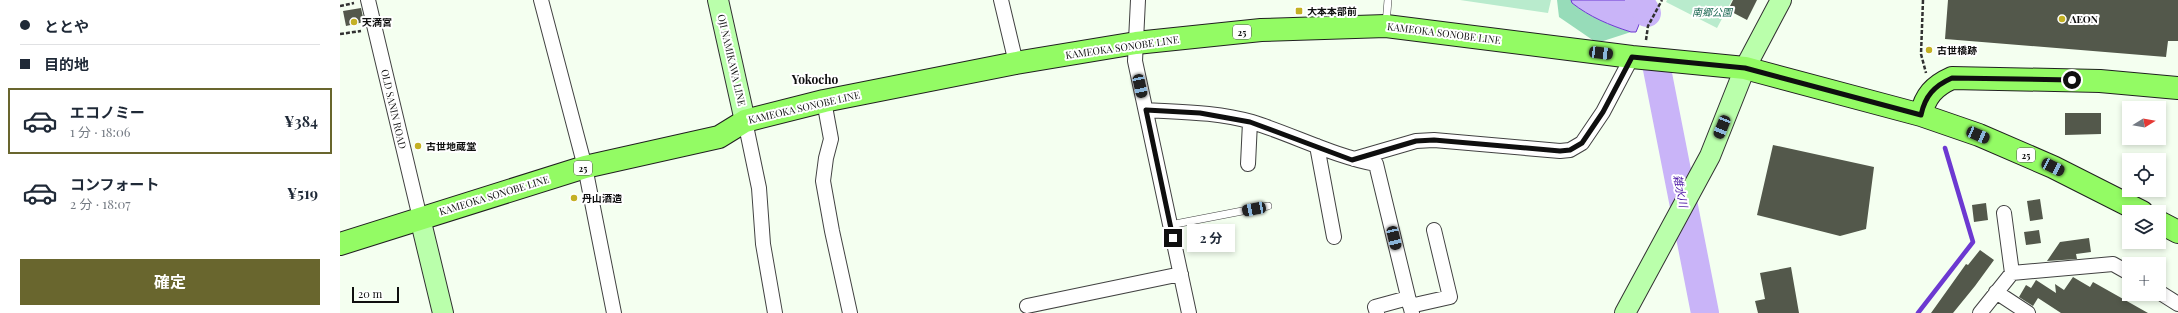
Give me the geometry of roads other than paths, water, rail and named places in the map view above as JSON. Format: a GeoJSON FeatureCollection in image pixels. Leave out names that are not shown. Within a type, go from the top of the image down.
{"type":"FeatureCollection","features":[{"type":"Feature","properties":{"kind":"main road","name":"KAMEOKA SONOBE LINE"},"geometry":{"type":"LineString","coordinates":[[340,244],[584,167],[719,137],[745,121],[824,101],[1016,63],[1136,43],[1260,30],[1386,26],[1637,57],[1745,68],[1921,115],[1978,135],[2053,167],[2129,205]]}},
{"type":"Feature","properties":{"kind":"main road"},"geometry":{"type":"LineString","coordinates":[[1921,115],[1924,103],[1932,91],[1940,83],[1952,78],[1972,77],[2100,81],[2178,88]]}},
{"type":"Feature","properties":{"kind":"main road"},"geometry":{"type":"LineString","coordinates":[[2166,226],[2178,232]]}},
{"type":"Feature","properties":{"kind":"street","name":"OLD SANIN ROAD"},"geometry":{"type":"LineString","coordinates":[[368,0],[420,218]]}},
{"type":"Feature","properties":{"kind":"street"},"geometry":{"type":"LineString","coordinates":[[541,0],[584,167],[614,313]]}},
{"type":"Feature","properties":{"kind":"street","name":"OJI NAMIKAWA LINE"},"geometry":{"type":"LineString","coordinates":[[718,0],[745,121]]}},
{"type":"Feature","properties":{"kind":"street"},"geometry":{"type":"LineString","coordinates":[[1001,0],[1016,63]]}},
{"type":"Feature","properties":{"kind":"street"},"geometry":{"type":"LineString","coordinates":[[1138,0],[1135,61],[1189,313]]}},
{"type":"Feature","properties":{"kind":"street"},"geometry":{"type":"LineString","coordinates":[[1625,313],[1710,156],[1745,68],[1781,0]]}},
{"type":"Feature","properties":{"kind":"street"},"geometry":{"type":"LineString","coordinates":[[1352,160],[1416,141],[1434,140],[1560,151],[1570,150],[1582,143],[1637,57]]}},
{"type":"Feature","properties":{"kind":"street"},"geometry":{"type":"LineString","coordinates":[[824,101],[831,139],[826,158],[823,181],[832,231],[850,313]]}},
{"type":"Feature","properties":{"kind":"street"},"geometry":{"type":"LineString","coordinates":[[1146,110],[1200,113],[1250,122],[1352,160],[1376,164],[1410,306]]}},
{"type":"Feature","properties":{"kind":"street"},"geometry":{"type":"LineString","coordinates":[[745,121],[759,188],[763,244],[775,313]]}},
{"type":"Feature","properties":{"kind":"street"},"geometry":{"type":"LineString","coordinates":[[1248,164],[1250,122]]}},
{"type":"Feature","properties":{"kind":"street"},"geometry":{"type":"LineString","coordinates":[[1317,146],[1334,237]]}},
{"type":"Feature","properties":{"kind":"street"},"geometry":{"type":"LineString","coordinates":[[2004,213],[2012,273]]}},
{"type":"Feature","properties":{"kind":"street"},"geometry":{"type":"LineString","coordinates":[[420,218],[443,313]]}},
{"type":"Feature","properties":{"kind":"street"},"geometry":{"type":"LineString","coordinates":[[1376,313],[1375,307],[1410,306],[1450,297],[1434,230]]}},
{"type":"Feature","properties":{"kind":"street"},"geometry":{"type":"LineString","coordinates":[[1980,313],[2012,273],[2113,264],[2122,270]]}},
{"type":"Feature","properties":{"kind":"street"},"geometry":{"type":"LineString","coordinates":[[1027,306],[1181,274]]}},
{"type":"Feature","properties":{"kind":"street"},"geometry":{"type":"LineString","coordinates":[[1996,292],[2028,313]]}},
{"type":"Feature","properties":{"kind":"street"},"geometry":{"type":"LineString","coordinates":[[2166,296],[2178,304]]}},
{"type":"Feature","properties":{"kind":"lane"},"geometry":{"type":"LineString","coordinates":[[1386,26],[1388,0]]}},
{"type":"Feature","properties":{"kind":"lane"},"geometry":{"type":"LineString","coordinates":[[1170,226],[1268,206]]}},
{"type":"Feature","properties":{"kind":"waterway","name":"雑水川"},"geometry":{"type":"LineString","coordinates":[[1639,0],[1647,13]]}},
{"type":"Feature","properties":{"kind":"waterway","name":"雑水川"},"geometry":{"type":"LineString","coordinates":[[1657,69],[1705,313]]}},
{"type":"Feature","properties":{"kind":"waterway"},"geometry":{"type":"LineString","coordinates":[[1918,313],[1973,242],[1945,148]]}},
{"type":"Feature","properties":{"kind":"place","name":"大本本部前"},"geometry":{"type":"Point","coordinates":[1299,11]}},
{"type":"Feature","properties":{"kind":"place","name":"AEON"},"geometry":{"type":"Point","coordinates":[2062,19]}},
{"type":"Feature","properties":{"kind":"place","name":"天満宮"},"geometry":{"type":"Point","coordinates":[354,22]}},
{"type":"Feature","properties":{"kind":"place","name":"古世橋跡"},"geometry":{"type":"Point","coordinates":[1929,50]}},
{"type":"Feature","properties":{"kind":"place","name":"古世地蔵堂"},"geometry":{"type":"Point","coordinates":[418,146]}},
{"type":"Feature","properties":{"kind":"place","name":"丹山酒造"},"geometry":{"type":"Point","coordinates":[574,198]}},
{"type":"Feature","properties":{"kind":"district","name":"Yokocho"},"geometry":{"type":"Point","coordinates":[815,79]}},
{"type":"Feature","properties":{"kind":"park label","name":"南郷公園"},"geometry":{"type":"Point","coordinates":[1712,12]}}]}
